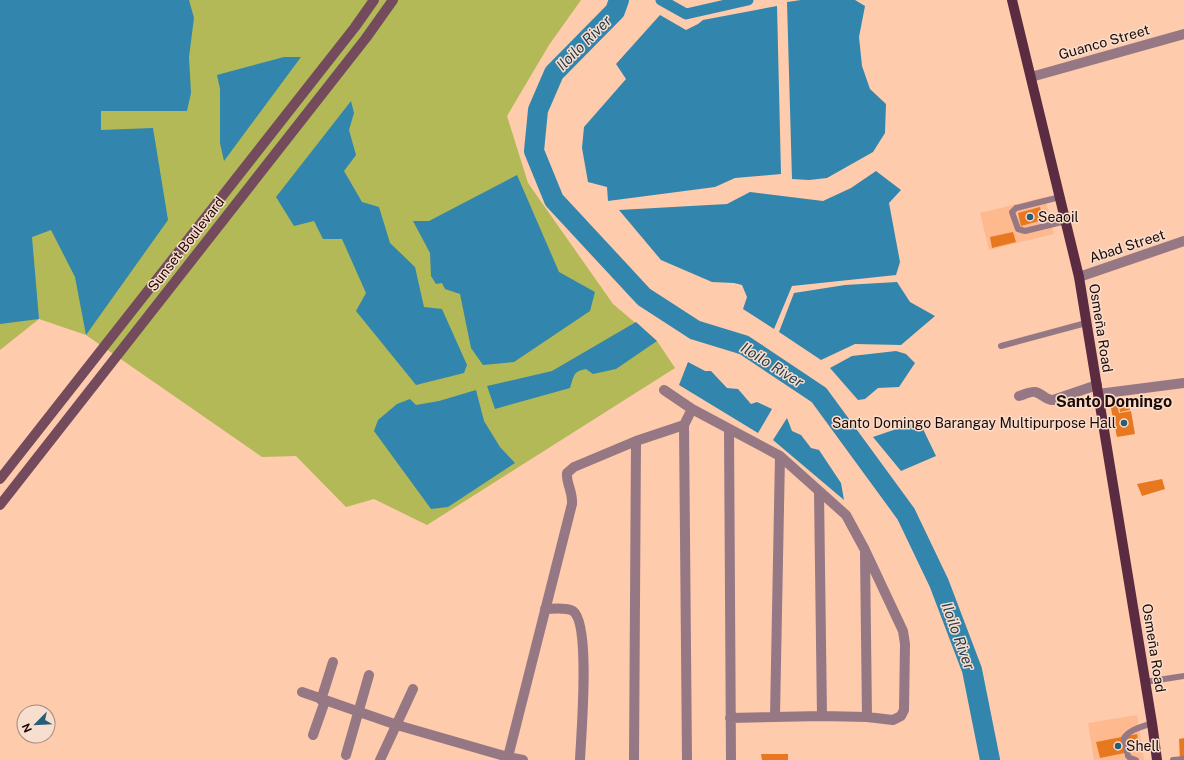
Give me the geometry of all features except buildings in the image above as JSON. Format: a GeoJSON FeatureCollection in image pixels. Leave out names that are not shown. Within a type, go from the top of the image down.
{"type":"FeatureCollection","features":[{"type":"Feature","properties":{"kind":"main road","name":"Sunset Boulevard"},"geometry":{"type":"LineString","coordinates":[[0,479],[355,27],[374,0]]}},
{"type":"Feature","properties":{"kind":"main road","name":"Sunset Boulevard"},"geometry":{"type":"LineString","coordinates":[[0,505],[342,69],[393,0]]}},
{"type":"Feature","properties":{"kind":"main road","name":"Osmeña Road"},"geometry":{"type":"LineString","coordinates":[[1012,0],[1079,276],[1157,760]]}},
{"type":"Feature","properties":{"kind":"main road"},"geometry":{"type":"LineString","coordinates":[[329,60],[342,69]]}},
{"type":"Feature","properties":{"kind":"street","name":"Guanco Street"},"geometry":{"type":"LineString","coordinates":[[1031,76],[1184,34]]}},
{"type":"Feature","properties":{"kind":"street","name":"Abad Street"},"geometry":{"type":"LineString","coordinates":[[1079,276],[1184,241]]}},
{"type":"Feature","properties":{"kind":"street"},"geometry":{"type":"LineString","coordinates":[[1019,396],[1035,392],[1042,394],[1048,400],[1052,400],[1097,389],[1184,383]]}},
{"type":"Feature","properties":{"kind":"street"},"geometry":{"type":"LineString","coordinates":[[664,390],[692,409],[780,456],[846,516],[865,550],[900,622],[903,632],[905,644],[904,700],[903,714],[898,718],[893,720],[867,717],[822,716],[730,718]]}},
{"type":"Feature","properties":{"kind":"street"},"geometry":{"type":"LineString","coordinates":[[687,760],[684,424],[692,409]]}},
{"type":"Feature","properties":{"kind":"street"},"geometry":{"type":"LineString","coordinates":[[508,757],[572,504],[572,494],[566,479],[567,473],[574,467],[684,424]]}},
{"type":"Feature","properties":{"kind":"street"},"geometry":{"type":"LineString","coordinates":[[729,429],[731,760]]}},
{"type":"Feature","properties":{"kind":"street"},"geometry":{"type":"LineString","coordinates":[[634,760],[636,442]]}},
{"type":"Feature","properties":{"kind":"street"},"geometry":{"type":"LineString","coordinates":[[775,716],[780,456]]}},
{"type":"Feature","properties":{"kind":"street"},"geometry":{"type":"LineString","coordinates":[[819,492],[822,716]]}},
{"type":"Feature","properties":{"kind":"street"},"geometry":{"type":"LineString","coordinates":[[865,550],[867,717]]}},
{"type":"Feature","properties":{"kind":"street"},"geometry":{"type":"LineString","coordinates":[[545,609],[569,610],[574,612],[580,623],[584,650],[580,760]]}},
{"type":"Feature","properties":{"kind":"street"},"geometry":{"type":"LineString","coordinates":[[313,735],[333,662]]}},
{"type":"Feature","properties":{"kind":"street"},"geometry":{"type":"LineString","coordinates":[[346,755],[369,675]]}},
{"type":"Feature","properties":{"kind":"street"},"geometry":{"type":"LineString","coordinates":[[380,760],[413,689]]}},
{"type":"Feature","properties":{"kind":"street"},"geometry":{"type":"LineString","coordinates":[[302,692],[488,756],[508,757],[523,760]]}},
{"type":"Feature","properties":{"kind":"lane"},"geometry":{"type":"LineString","coordinates":[[1060,197],[1016,208],[1012,212],[1018,229],[1021,231],[1066,221]]}},
{"type":"Feature","properties":{"kind":"lane"},"geometry":{"type":"LineString","coordinates":[[1001,346],[1086,323]]}},
{"type":"Feature","properties":{"kind":"lane"},"geometry":{"type":"LineString","coordinates":[[1145,682],[1184,676]]}},
{"type":"Feature","properties":{"kind":"lane"},"geometry":{"type":"LineString","coordinates":[[1136,760],[1128,756],[1124,738],[1131,731],[1152,723]]}},
{"type":"Feature","properties":{"kind":"lane"},"geometry":{"type":"LineString","coordinates":[[1173,760],[1184,759]]}},
{"type":"Feature","properties":{"kind":"shaded area"},"geometry":{"type":"Polygon","coordinates":[[[1045,197],[1054,234],[989,250],[980,213],[1045,197]]]}},
{"type":"Feature","properties":{"kind":"shaded area"},"geometry":{"type":"Polygon","coordinates":[[[1137,715],[1144,760],[1094,760],[1088,723],[1137,715]]]}},
{"type":"Feature","properties":{"kind":"green space"},"geometry":{"type":"Polygon","coordinates":[[[0,0],[581,0],[549,45],[507,116],[528,183],[613,304],[657,341],[675,368],[427,525],[374,499],[346,507],[296,456],[262,457],[86,335],[39,319],[0,350],[0,0]]]}},
{"type":"Feature","properties":{"kind":"water"},"geometry":{"type":"Polygon","coordinates":[[[0,0],[189,0],[194,18],[189,57],[191,93],[187,111],[101,111],[101,130],[153,128],[168,220],[86,335],[75,277],[51,230],[32,237],[39,319],[0,324],[0,0]]]}},
{"type":"Feature","properties":{"kind":"water"},"geometry":{"type":"Polygon","coordinates":[[[801,0],[855,0],[865,6],[859,37],[862,66],[870,89],[886,104],[885,133],[873,152],[827,178],[809,180],[792,179],[787,2],[801,0]]]}},
{"type":"Feature","properties":{"kind":"water"},"geometry":{"type":"Polygon","coordinates":[[[777,6],[781,174],[735,178],[715,187],[608,201],[607,187],[588,182],[582,148],[584,127],[626,79],[616,64],[660,15],[686,30],[703,20],[777,6]]]}},
{"type":"Feature","properties":{"kind":"water"},"geometry":{"type":"Polygon","coordinates":[[[284,57],[301,57],[224,161],[220,143],[220,89],[217,75],[284,57]]]}},
{"type":"Feature","properties":{"kind":"water"},"geometry":{"type":"Polygon","coordinates":[[[351,101],[354,113],[349,130],[356,155],[344,171],[362,202],[379,207],[390,243],[415,267],[424,307],[442,309],[467,365],[464,373],[416,385],[356,311],[366,293],[342,239],[323,239],[314,221],[294,226],[276,197],[351,101]]]}},
{"type":"Feature","properties":{"kind":"water"},"geometry":{"type":"Polygon","coordinates":[[[876,171],[901,190],[889,203],[900,262],[896,275],[792,286],[774,329],[743,309],[747,297],[742,285],[712,282],[661,260],[619,210],[727,204],[750,192],[823,201],[851,188],[876,171]]]}},
{"type":"Feature","properties":{"kind":"water"},"geometry":{"type":"Polygon","coordinates":[[[517,175],[559,272],[595,292],[590,311],[514,362],[483,365],[471,348],[460,294],[445,289],[442,283],[436,284],[431,276],[430,253],[413,221],[429,221],[517,175]]]}},
{"type":"Feature","properties":{"kind":"water"},"geometry":{"type":"Polygon","coordinates":[[[897,282],[910,302],[935,316],[901,345],[855,344],[821,360],[779,332],[794,293],[845,285],[897,282]]]}},
{"type":"Feature","properties":{"kind":"water"},"geometry":{"type":"Polygon","coordinates":[[[636,322],[657,341],[616,369],[593,374],[586,369],[582,370],[576,373],[573,377],[570,388],[495,409],[487,386],[552,371],[636,322]]]}},
{"type":"Feature","properties":{"kind":"water"},"geometry":{"type":"Polygon","coordinates":[[[896,351],[906,354],[915,363],[899,387],[878,388],[865,399],[858,400],[830,368],[852,356],[896,351]]]}},
{"type":"Feature","properties":{"kind":"water"},"geometry":{"type":"Polygon","coordinates":[[[688,362],[705,371],[711,371],[727,388],[738,389],[751,404],[757,402],[772,409],[758,433],[679,385],[688,362]]]}},
{"type":"Feature","properties":{"kind":"water"},"geometry":{"type":"Polygon","coordinates":[[[476,390],[484,421],[500,447],[515,463],[448,507],[431,509],[374,431],[378,420],[397,404],[410,399],[416,405],[439,401],[476,390]]]}},
{"type":"Feature","properties":{"kind":"water"},"geometry":{"type":"Polygon","coordinates":[[[787,418],[792,431],[801,435],[811,448],[819,450],[841,483],[844,500],[773,440],[787,418]]]}},
{"type":"Feature","properties":{"kind":"water"},"geometry":{"type":"Polygon","coordinates":[[[920,421],[936,456],[901,471],[873,437],[920,421]]]}},
{"type":"Feature","properties":{"kind":"waterway","name":"Iloilo River"},"geometry":{"type":"LineString","coordinates":[[619,0],[615,11],[554,73],[538,110],[534,151],[554,200],[644,297],[695,330],[744,345],[819,395],[906,514],[939,583],[972,670],[990,760]]}},
{"type":"Feature","properties":{"kind":"waterway"},"geometry":{"type":"LineString","coordinates":[[661,0],[686,14],[748,0]]}},
{"type":"Feature","properties":{"kind":"place","name":"Seaoil"},"geometry":{"type":"Point","coordinates":[1030,217]}},
{"type":"Feature","properties":{"kind":"place","name":"Santo Domingo Barangay Multipurpose Hall"},"geometry":{"type":"Point","coordinates":[1124,423]}},
{"type":"Feature","properties":{"kind":"place","name":"Shell"},"geometry":{"type":"Point","coordinates":[1118,746]}},
{"type":"Feature","properties":{"kind":"district","name":"Santo Domingo"},"geometry":{"type":"Point","coordinates":[1114,401]}}]}
